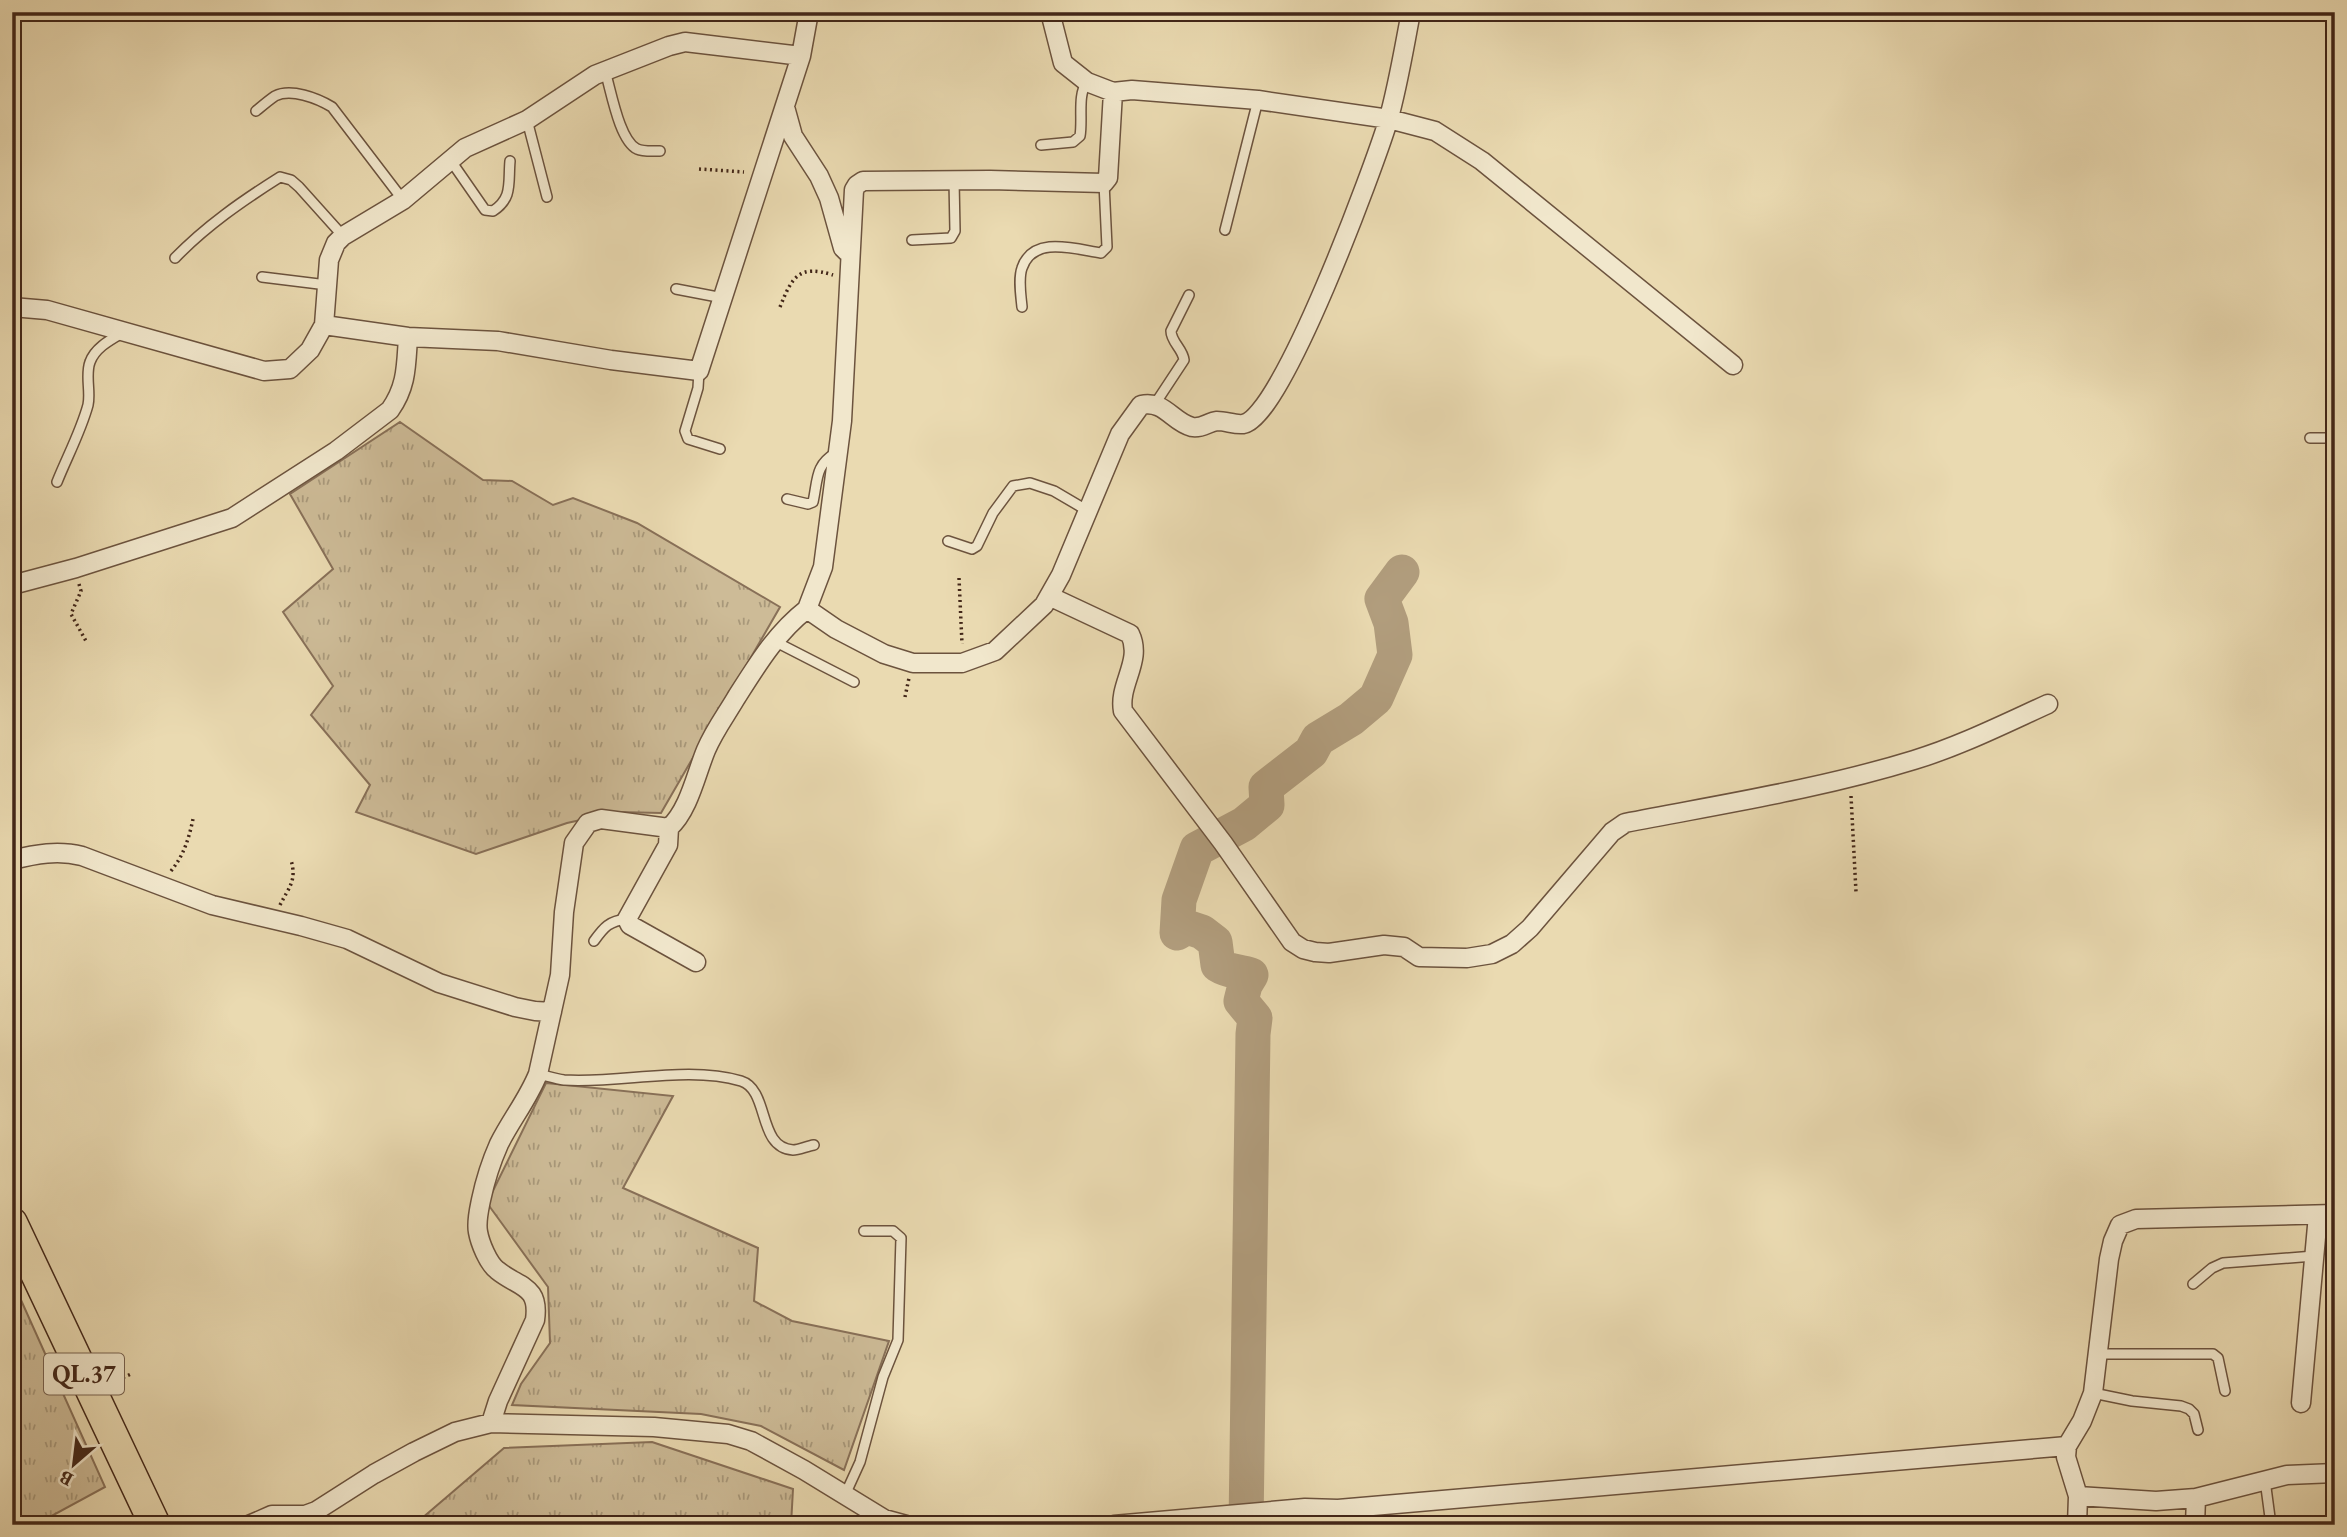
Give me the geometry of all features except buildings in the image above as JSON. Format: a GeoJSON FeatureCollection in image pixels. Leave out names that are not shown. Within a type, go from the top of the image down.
{"type":"FeatureCollection","features":[{"type":"Feature","properties":{"kind":"highway","name":"QL.37"},"geometry":{"type":"LineString","coordinates":[[12,1223],[155,1525]]}},
{"type":"Feature","properties":{"kind":"street"},"geometry":{"type":"LineString","coordinates":[[324,325],[408,337],[498,341],[611,360],[699,370],[801,56],[809,12]]}},
{"type":"Feature","properties":{"kind":"street"},"geometry":{"type":"LineString","coordinates":[[1049,12],[1063,63],[1087,82],[1113,92],[1132,90],[1258,100],[1388,119],[1435,131],[1482,162],[1733,365]]}},
{"type":"Feature","properties":{"kind":"street"},"geometry":{"type":"LineString","coordinates":[[807,609],[836,629],[884,654],[913,663],[962,663],[995,651],[1044,605],[1061,575],[1120,434],[1141,405],[1155,404],[1189,426],[1200,428],[1223,421],[1244,425],[1255,419],[1286,373],[1313,316],[1365,187],[1388,119],[1411,12]]}},
{"type":"Feature","properties":{"kind":"street"},"geometry":{"type":"LineString","coordinates":[[12,307],[47,310],[264,371],[290,369],[310,350],[324,325],[329,260],[336,243],[343,236],[403,200],[465,148],[527,120],[595,75],[669,46],[685,42],[801,56]]}},
{"type":"Feature","properties":{"kind":"street"},"geometry":{"type":"LineString","coordinates":[[491,1423],[498,1401],[535,1320],[537,1308],[530,1290],[492,1265],[478,1233],[478,1213],[485,1183],[500,1143],[538,1074],[560,975],[564,912],[574,844],[588,823],[601,819],[669,828],[676,822],[713,735],[774,641],[790,622],[807,609],[823,567],[842,421],[854,191],[863,181],[1104,183],[1108,178],[1113,92]]}},
{"type":"Feature","properties":{"kind":"street"},"geometry":{"type":"LineString","coordinates":[[785,107],[793,136],[819,176],[829,198],[843,248],[849,255]]}},
{"type":"Feature","properties":{"kind":"street"},"geometry":{"type":"LineString","coordinates":[[12,585],[76,568],[232,518],[336,451],[390,410],[400,396],[406,377],[408,337]]}},
{"type":"Feature","properties":{"kind":"street"},"geometry":{"type":"LineString","coordinates":[[1049,596],[1130,634],[1135,643],[1133,663],[1121,699],[1123,711],[1223,844],[1292,942],[1315,952],[1329,953],[1384,945],[1404,947],[1419,957],[1467,958],[1492,954],[1512,944],[1530,928],[1612,832],[1625,823],[1798,789],[1913,760],[1955,746],[2048,704]]}},
{"type":"Feature","properties":{"kind":"street"},"geometry":{"type":"LineString","coordinates":[[669,828],[670,839],[627,919],[630,925],[696,962]]}},
{"type":"Feature","properties":{"kind":"street"},"geometry":{"type":"LineString","coordinates":[[12,860],[41,853],[82,856],[212,905],[347,939],[439,982],[515,1007],[552,1012]]}},
{"type":"Feature","properties":{"kind":"street"},"geometry":{"type":"LineString","coordinates":[[2077,1525],[2078,1496],[2066,1457],[2067,1446],[2082,1421],[2092,1393],[2109,1259],[2120,1225],[2136,1219],[2327,1214],[2314,1255],[2301,1404]]}},
{"type":"Feature","properties":{"kind":"street"},"geometry":{"type":"LineString","coordinates":[[249,1525],[272,1515],[304,1515],[316,1511],[414,1452],[454,1432],[491,1423],[654,1427],[728,1434],[762,1447],[884,1519],[906,1525]]}},
{"type":"Feature","properties":{"kind":"street"},"geometry":{"type":"LineString","coordinates":[[1114,1525],[1305,1508],[1365,1507],[2067,1446]]}},
{"type":"Feature","properties":{"kind":"street"},"geometry":{"type":"LineString","coordinates":[[2078,1496],[2156,1501],[2196,1498],[2287,1475],[2335,1473]]}},
{"type":"Feature","properties":{"kind":"street"},"geometry":{"type":"LineString","coordinates":[[2195,1525],[2196,1498]]}},
{"type":"Feature","properties":{"kind":"lane"},"geometry":{"type":"LineString","coordinates":[[2330,12],[2335,19]]}},
{"type":"Feature","properties":{"kind":"lane"},"geometry":{"type":"LineString","coordinates":[[605,71],[615,111],[630,144],[640,151],[660,151]]}},
{"type":"Feature","properties":{"kind":"lane"},"geometry":{"type":"LineString","coordinates":[[1041,145],[1073,142],[1080,136],[1082,89],[1087,82]]}},
{"type":"Feature","properties":{"kind":"lane"},"geometry":{"type":"LineString","coordinates":[[256,111],[277,95],[286,93],[317,98],[332,107],[403,200]]}},
{"type":"Feature","properties":{"kind":"lane"},"geometry":{"type":"LineString","coordinates":[[1225,230],[1258,100]]}},
{"type":"Feature","properties":{"kind":"lane"},"geometry":{"type":"LineString","coordinates":[[527,120],[547,197]]}},
{"type":"Feature","properties":{"kind":"lane"},"geometry":{"type":"LineString","coordinates":[[451,161],[485,210],[493,211],[503,205],[507,197],[510,161]]}},
{"type":"Feature","properties":{"kind":"lane"},"geometry":{"type":"LineString","coordinates":[[175,258],[225,214],[279,177],[291,180],[299,187],[343,236]]}},
{"type":"Feature","properties":{"kind":"lane"},"geometry":{"type":"LineString","coordinates":[[912,240],[953,236],[954,180]]}},
{"type":"Feature","properties":{"kind":"lane"},"geometry":{"type":"LineString","coordinates":[[1022,307],[1021,270],[1030,253],[1046,247],[1101,253],[1107,247],[1104,183]]}},
{"type":"Feature","properties":{"kind":"lane"},"geometry":{"type":"LineString","coordinates":[[262,277],[327,285]]}},
{"type":"Feature","properties":{"kind":"lane"},"geometry":{"type":"LineString","coordinates":[[676,289],[723,298]]}},
{"type":"Feature","properties":{"kind":"lane"},"geometry":{"type":"LineString","coordinates":[[1155,404],[1184,360],[1171,331],[1189,295]]}},
{"type":"Feature","properties":{"kind":"lane"},"geometry":{"type":"LineString","coordinates":[[57,482],[87,409],[90,391],[89,363],[96,351],[124,332]]}},
{"type":"Feature","properties":{"kind":"lane"},"geometry":{"type":"LineString","coordinates":[[699,370],[698,388],[685,431],[688,439],[720,449]]}},
{"type":"Feature","properties":{"kind":"lane"},"geometry":{"type":"LineString","coordinates":[[2309,438],[2335,438]]}},
{"type":"Feature","properties":{"kind":"lane"},"geometry":{"type":"LineString","coordinates":[[787,499],[808,504],[813,502],[821,466],[825,459],[838,452]]}},
{"type":"Feature","properties":{"kind":"lane"},"geometry":{"type":"LineString","coordinates":[[948,541],[972,549],[977,546],[998,506],[1013,486],[1030,483],[1054,491],[1088,512]]}},
{"type":"Feature","properties":{"kind":"lane"},"geometry":{"type":"LineString","coordinates":[[774,641],[854,682]]}},
{"type":"Feature","properties":{"kind":"lane"},"geometry":{"type":"LineString","coordinates":[[594,941],[604,926],[612,920],[627,919]]}},
{"type":"Feature","properties":{"kind":"lane"},"geometry":{"type":"LineString","coordinates":[[538,1074],[563,1080],[711,1076],[745,1082],[754,1091],[773,1139],[793,1150],[814,1145]]}},
{"type":"Feature","properties":{"kind":"lane"},"geometry":{"type":"LineString","coordinates":[[845,1495],[860,1462],[884,1377],[898,1340],[901,1321],[901,1238],[893,1231],[864,1231]]}},
{"type":"Feature","properties":{"kind":"lane"},"geometry":{"type":"LineString","coordinates":[[2193,1284],[2212,1268],[2223,1263],[2314,1255]]}},
{"type":"Feature","properties":{"kind":"lane"},"geometry":{"type":"LineString","coordinates":[[2098,1354],[2213,1354],[2218,1358],[2225,1391]]}},
{"type":"Feature","properties":{"kind":"lane"},"geometry":{"type":"LineString","coordinates":[[2092,1393],[2132,1401],[2181,1406],[2193,1414],[2198,1430]]}},
{"type":"Feature","properties":{"kind":"lane"},"geometry":{"type":"LineString","coordinates":[[2265,1480],[2271,1525]]}},
{"type":"Feature","properties":{"kind":"path"},"geometry":{"type":"LineString","coordinates":[[699,169],[763,174]]}},
{"type":"Feature","properties":{"kind":"path"},"geometry":{"type":"LineString","coordinates":[[780,307],[787,289],[799,273],[808,270],[821,271],[848,280]]}},
{"type":"Feature","properties":{"kind":"path"},"geometry":{"type":"LineString","coordinates":[[76,568],[81,591],[71,614],[86,641]]}},
{"type":"Feature","properties":{"kind":"path"},"geometry":{"type":"LineString","coordinates":[[960,578],[962,663]]}},
{"type":"Feature","properties":{"kind":"path"},"geometry":{"type":"LineString","coordinates":[[1848,777],[1853,813],[1856,892]]}},
{"type":"Feature","properties":{"kind":"path"},"geometry":{"type":"LineString","coordinates":[[158,886],[182,855],[192,819]]}},
{"type":"Feature","properties":{"kind":"path"},"geometry":{"type":"LineString","coordinates":[[272,919],[294,880],[291,860]]}},
{"type":"Feature","properties":{"kind":"green space"},"geometry":{"type":"Polygon","coordinates":[[[400,422],[483,480],[512,481],[553,505],[573,498],[637,523],[780,607],[661,813],[617,812],[567,823],[476,854],[356,812],[370,785],[311,715],[333,686],[283,612],[333,569],[290,494],[400,422]]]}},
{"type":"Feature","properties":{"kind":"green space"},"geometry":{"type":"Polygon","coordinates":[[[546,1083],[673,1096],[623,1188],[758,1248],[754,1301],[792,1321],[889,1341],[844,1470],[761,1426],[701,1414],[512,1405],[521,1384],[550,1343],[548,1287],[487,1203],[546,1083]]]}},
{"type":"Feature","properties":{"kind":"green space"},"geometry":{"type":"Polygon","coordinates":[[[12,1280],[105,1487],[35,1525],[25,1525],[12,1520],[12,1280]]]}},
{"type":"Feature","properties":{"kind":"green space"},"geometry":{"type":"Polygon","coordinates":[[[652,1442],[793,1489],[791,1525],[414,1525],[504,1448],[652,1442]]]}},
{"type":"Feature","properties":{"kind":"waterway"},"geometry":{"type":"LineString","coordinates":[[1246,1525],[1255,1018],[1241,1001],[1251,975],[1218,965],[1215,942],[1202,932],[1187,927],[1177,933],[1179,900],[1197,849],[1244,824],[1267,805],[1266,787],[1311,752],[1318,739],[1351,719],[1376,698],[1395,655],[1391,623],[1382,599],[1402,572]]}}]}
